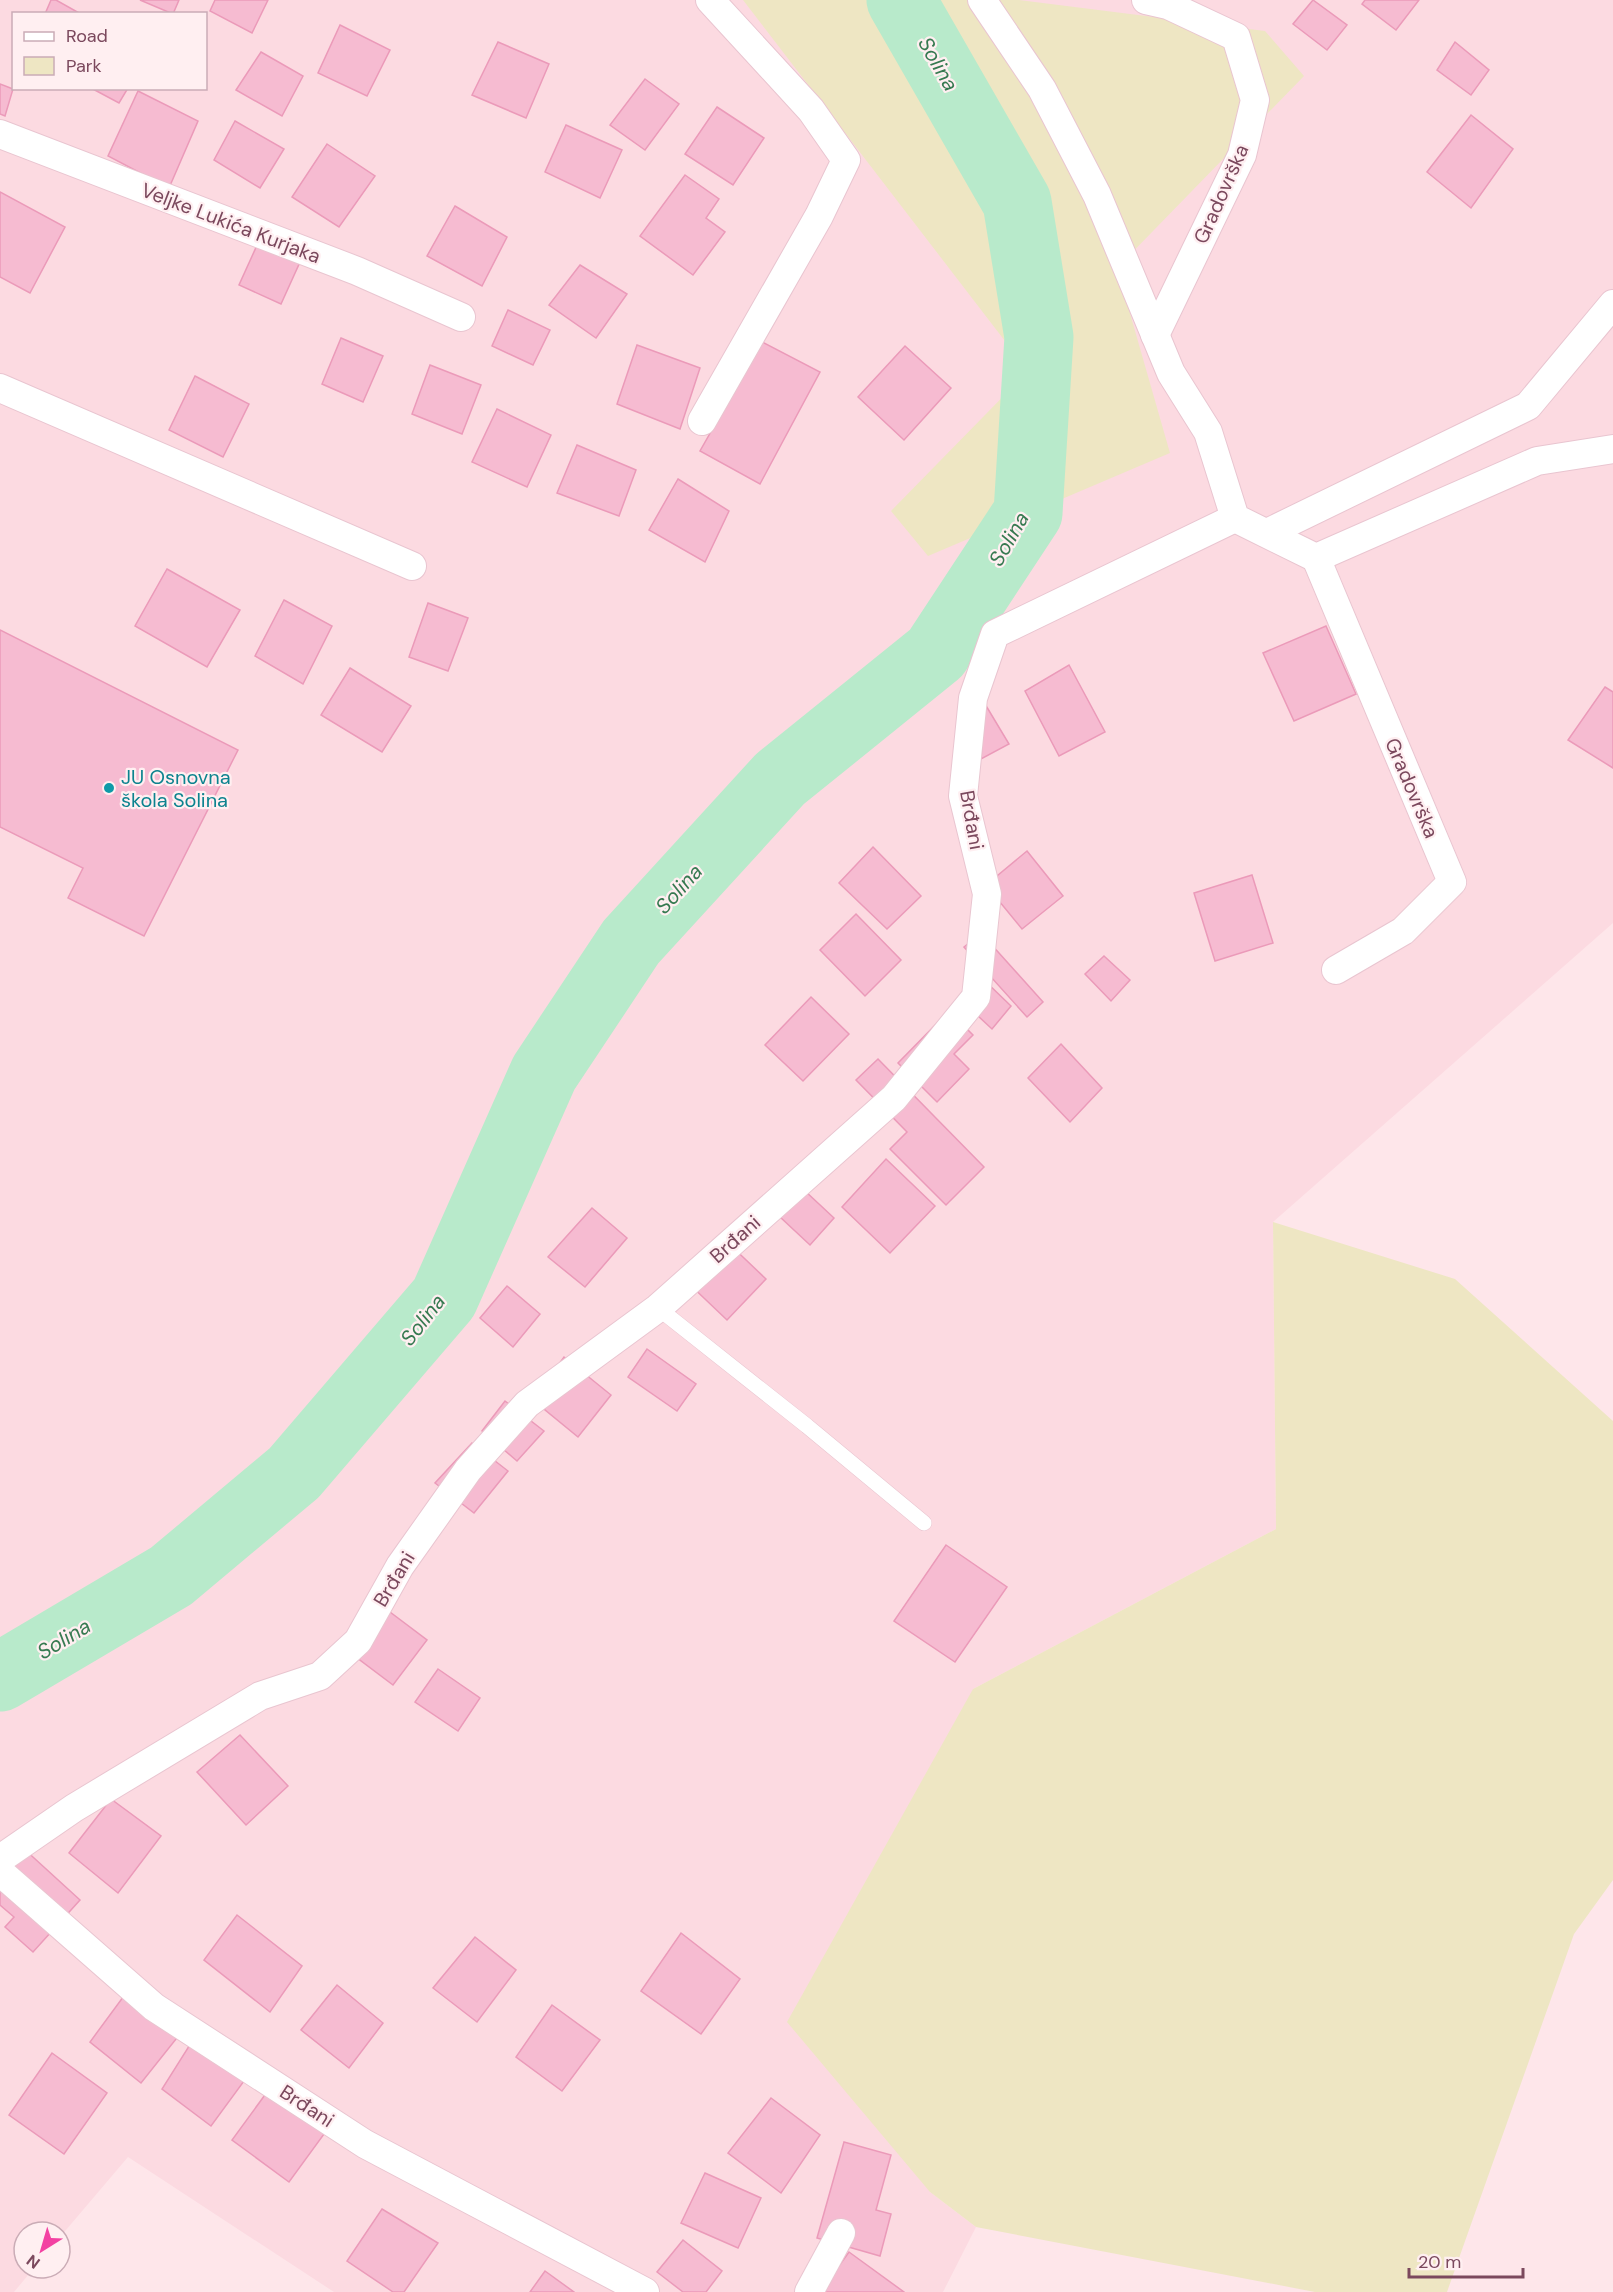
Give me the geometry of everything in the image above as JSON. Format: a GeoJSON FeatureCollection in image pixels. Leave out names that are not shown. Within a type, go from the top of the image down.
{"type":"FeatureCollection","features":[{"type":"Feature","properties":{"kind":"street"},"geometry":{"type":"LineString","coordinates":[[702,421],[819,216],[846,160],[811,110],[710,0]]}},
{"type":"Feature","properties":{"kind":"street"},"geometry":{"type":"LineString","coordinates":[[982,0],[1042,90],[1091,184],[1171,374],[1208,432],[1235,518],[1316,558],[1537,461],[1613,449]]}},
{"type":"Feature","properties":{"kind":"street","name":"Gradovrška"},"geometry":{"type":"LineString","coordinates":[[1146,0],[1168,4],[1236,37],[1255,100],[1242,156],[1155,335]]}},
{"type":"Feature","properties":{"kind":"street","name":"Veljke Lukića Kurjaka"},"geometry":{"type":"LineString","coordinates":[[0,134],[357,271],[461,317]]}},
{"type":"Feature","properties":{"kind":"street"},"geometry":{"type":"LineString","coordinates":[[1268,533],[1528,406],[1613,304]]}},
{"type":"Feature","properties":{"kind":"street"},"geometry":{"type":"LineString","coordinates":[[0,388],[412,566]]}},
{"type":"Feature","properties":{"kind":"street","name":"Brđani"},"geometry":{"type":"LineString","coordinates":[[0,1859],[74,1808],[260,1696],[320,1676],[358,1641],[400,1566],[468,1470],[527,1404],[658,1308],[894,1098],[976,997],[987,894],[963,796],[973,698],[995,634],[1235,518]]}},
{"type":"Feature","properties":{"kind":"street","name":"Gradovrška"},"geometry":{"type":"LineString","coordinates":[[1316,558],[1452,882],[1403,931],[1336,970]]}},
{"type":"Feature","properties":{"kind":"street","name":"Brđani"},"geometry":{"type":"LineString","coordinates":[[0,1872],[154,2007],[345,2131],[645,2292]]}},
{"type":"Feature","properties":{"kind":"street"},"geometry":{"type":"LineString","coordinates":[[809,2292],[841,2233]]}},
{"type":"Feature","properties":{"kind":"lane"},"geometry":{"type":"LineString","coordinates":[[658,1308],[807,1425],[924,1523]]}},
{"type":"Feature","properties":{"kind":"shaded area"},"geometry":{"type":"Polygon","coordinates":[[[0,0],[1613,0],[1613,923],[1273,1222],[1276,1529],[973,1689],[930,2192],[976,2227],[943,2292],[334,2292],[128,2157],[72,2223],[72,2220],[12,2220],[12,2280],[24,2280],[14,2292],[0,2292],[0,0]]]}},
{"type":"Feature","properties":{"kind":"green space"},"geometry":{"type":"Polygon","coordinates":[[[743,0],[1019,0],[1265,31],[1304,76],[1117,268],[1170,453],[928,556],[891,511],[1028,371],[743,0]]]}},
{"type":"Feature","properties":{"kind":"green space"},"geometry":{"type":"Polygon","coordinates":[[[1273,1222],[1455,1279],[1613,1421],[1613,1880],[1574,1934],[1447,2292],[1315,2292],[976,2227],[930,2192],[787,2022],[973,1689],[1276,1529],[1273,1222]]]}},
{"type":"Feature","properties":{"kind":"building"},"geometry":{"type":"Polygon","coordinates":[[[51,0],[56,0],[77,12],[46,12],[51,0]]]}},
{"type":"Feature","properties":{"kind":"building"},"geometry":{"type":"Polygon","coordinates":[[[140,0],[179,0],[174,12],[168,12],[140,0]]]}},
{"type":"Feature","properties":{"kind":"building"},"geometry":{"type":"Polygon","coordinates":[[[215,0],[268,0],[252,33],[210,11],[215,0]]]}},
{"type":"Feature","properties":{"kind":"building"},"geometry":{"type":"Polygon","coordinates":[[[1313,0],[1347,25],[1327,50],[1293,24],[1313,0]]]}},
{"type":"Feature","properties":{"kind":"building"},"geometry":{"type":"Polygon","coordinates":[[[1365,0],[1419,0],[1396,30],[1362,4],[1365,0]]]}},
{"type":"Feature","properties":{"kind":"building"},"geometry":{"type":"Polygon","coordinates":[[[340,25],[390,50],[367,96],[318,73],[340,25]]]}},
{"type":"Feature","properties":{"kind":"building"},"geometry":{"type":"Polygon","coordinates":[[[498,42],[549,64],[526,118],[472,95],[498,42]]]}},
{"type":"Feature","properties":{"kind":"building"},"geometry":{"type":"Polygon","coordinates":[[[1455,42],[1489,70],[1471,95],[1437,70],[1455,42]]]}},
{"type":"Feature","properties":{"kind":"building"},"geometry":{"type":"Polygon","coordinates":[[[261,52],[303,76],[282,116],[236,90],[261,52]]]}},
{"type":"Feature","properties":{"kind":"building"},"geometry":{"type":"Polygon","coordinates":[[[645,79],[679,104],[645,150],[610,125],[645,79]]]}},
{"type":"Feature","properties":{"kind":"building"},"geometry":{"type":"Polygon","coordinates":[[[0,84],[13,90],[5,116],[0,114],[0,84]]]}},
{"type":"Feature","properties":{"kind":"building"},"geometry":{"type":"Polygon","coordinates":[[[95,90],[127,90],[119,103],[95,90]]]}},
{"type":"Feature","properties":{"kind":"building"},"geometry":{"type":"Polygon","coordinates":[[[138,91],[198,121],[169,188],[108,156],[138,91]]]}},
{"type":"Feature","properties":{"kind":"building"},"geometry":{"type":"Polygon","coordinates":[[[717,107],[764,138],[733,185],[685,154],[717,107]]]}},
{"type":"Feature","properties":{"kind":"building"},"geometry":{"type":"Polygon","coordinates":[[[1471,115],[1513,149],[1471,208],[1427,172],[1471,115]]]}},
{"type":"Feature","properties":{"kind":"building"},"geometry":{"type":"Polygon","coordinates":[[[235,121],[284,149],[260,188],[214,160],[235,121]]]}},
{"type":"Feature","properties":{"kind":"building"},"geometry":{"type":"Polygon","coordinates":[[[566,125],[622,150],[600,198],[545,172],[566,125]]]}},
{"type":"Feature","properties":{"kind":"building"},"geometry":{"type":"Polygon","coordinates":[[[327,144],[375,176],[339,227],[292,197],[327,144]]]}},
{"type":"Feature","properties":{"kind":"building"},"geometry":{"type":"Polygon","coordinates":[[[685,175],[719,199],[706,218],[725,232],[693,275],[640,236],[685,175]]]}},
{"type":"Feature","properties":{"kind":"building"},"geometry":{"type":"Polygon","coordinates":[[[0,192],[65,227],[30,293],[0,277],[0,192]]]}},
{"type":"Feature","properties":{"kind":"building"},"geometry":{"type":"Polygon","coordinates":[[[455,206],[507,237],[482,286],[427,256],[455,206]]]}},
{"type":"Feature","properties":{"kind":"building"},"geometry":{"type":"Polygon","coordinates":[[[258,243],[300,262],[281,304],[239,285],[258,243]]]}},
{"type":"Feature","properties":{"kind":"building"},"geometry":{"type":"Polygon","coordinates":[[[580,265],[627,294],[596,338],[549,305],[580,265]]]}},
{"type":"Feature","properties":{"kind":"building"},"geometry":{"type":"Polygon","coordinates":[[[508,310],[550,330],[533,365],[492,346],[508,310]]]}},
{"type":"Feature","properties":{"kind":"building"},"geometry":{"type":"Polygon","coordinates":[[[341,338],[383,356],[363,402],[322,384],[341,338]]]}},
{"type":"Feature","properties":{"kind":"building"},"geometry":{"type":"Polygon","coordinates":[[[762,342],[820,372],[760,484],[700,451],[762,342]]]}},
{"type":"Feature","properties":{"kind":"building"},"geometry":{"type":"Polygon","coordinates":[[[637,345],[700,368],[680,429],[617,404],[637,345]]]}},
{"type":"Feature","properties":{"kind":"building"},"geometry":{"type":"Polygon","coordinates":[[[905,346],[951,388],[904,440],[858,397],[905,346]]]}},
{"type":"Feature","properties":{"kind":"building"},"geometry":{"type":"Polygon","coordinates":[[[430,365],[481,385],[462,434],[412,414],[430,365]]]}},
{"type":"Feature","properties":{"kind":"building"},"geometry":{"type":"Polygon","coordinates":[[[195,376],[249,404],[223,457],[169,430],[195,376]]]}},
{"type":"Feature","properties":{"kind":"building"},"geometry":{"type":"Polygon","coordinates":[[[497,409],[551,435],[527,487],[472,462],[497,409]]]}},
{"type":"Feature","properties":{"kind":"building"},"geometry":{"type":"Polygon","coordinates":[[[577,445],[636,470],[619,516],[557,493],[577,445]]]}},
{"type":"Feature","properties":{"kind":"building"},"geometry":{"type":"Polygon","coordinates":[[[678,479],[729,511],[705,562],[649,530],[678,479]]]}},
{"type":"Feature","properties":{"kind":"building"},"geometry":{"type":"Polygon","coordinates":[[[167,569],[240,610],[207,667],[135,626],[167,569]]]}},
{"type":"Feature","properties":{"kind":"building"},"geometry":{"type":"Polygon","coordinates":[[[284,600],[332,626],[303,684],[255,656],[284,600]]]}},
{"type":"Feature","properties":{"kind":"building"},"geometry":{"type":"Polygon","coordinates":[[[428,603],[468,618],[448,671],[409,657],[428,603]]]}},
{"type":"Feature","properties":{"kind":"building"},"geometry":{"type":"Polygon","coordinates":[[[1326,626],[1356,694],[1294,721],[1263,653],[1326,626]]]}},
{"type":"Feature","properties":{"kind":"building","name":"JU Osnovna škola Solina"},"geometry":{"type":"Polygon","coordinates":[[[0,630],[238,750],[144,936],[68,898],[83,868],[0,827],[0,630]]]}},
{"type":"Feature","properties":{"kind":"building"},"geometry":{"type":"Polygon","coordinates":[[[1069,665],[1105,732],[1059,756],[1025,691],[1069,665]]]}},
{"type":"Feature","properties":{"kind":"building"},"geometry":{"type":"Polygon","coordinates":[[[350,668],[411,706],[382,752],[321,715],[350,668]]]}},
{"type":"Feature","properties":{"kind":"building"},"geometry":{"type":"Polygon","coordinates":[[[1605,687],[1613,692],[1613,768],[1568,740],[1605,687]]]}},
{"type":"Feature","properties":{"kind":"building"},"geometry":{"type":"Polygon","coordinates":[[[985,704],[1009,744],[981,759],[985,704]]]}},
{"type":"Feature","properties":{"kind":"building"},"geometry":{"type":"Polygon","coordinates":[[[873,847],[921,896],[887,929],[839,883],[873,847]]]}},
{"type":"Feature","properties":{"kind":"building"},"geometry":{"type":"Polygon","coordinates":[[[1027,851],[1063,896],[1022,929],[986,885],[1027,851]]]}},
{"type":"Feature","properties":{"kind":"building"},"geometry":{"type":"Polygon","coordinates":[[[1252,875],[1273,943],[1215,961],[1194,893],[1252,875]]]}},
{"type":"Feature","properties":{"kind":"building"},"geometry":{"type":"Polygon","coordinates":[[[856,914],[901,960],[865,996],[820,950],[856,914]]]}},
{"type":"Feature","properties":{"kind":"building"},"geometry":{"type":"Polygon","coordinates":[[[981,933],[1043,1002],[1027,1017],[964,947],[981,933]]]}},
{"type":"Feature","properties":{"kind":"building"},"geometry":{"type":"Polygon","coordinates":[[[1104,956],[1130,980],[1111,1001],[1085,974],[1104,956]]]}},
{"type":"Feature","properties":{"kind":"building"},"geometry":{"type":"Polygon","coordinates":[[[982,978],[1011,1006],[992,1029],[963,1002],[982,978]]]}},
{"type":"Feature","properties":{"kind":"building"},"geometry":{"type":"Polygon","coordinates":[[[811,997],[849,1034],[803,1081],[765,1045],[811,997]]]}},
{"type":"Feature","properties":{"kind":"building"},"geometry":{"type":"Polygon","coordinates":[[[949,1011],[973,1035],[954,1054],[969,1069],[937,1102],[898,1063],[949,1011]]]}},
{"type":"Feature","properties":{"kind":"building"},"geometry":{"type":"Polygon","coordinates":[[[1061,1044],[1102,1088],[1070,1122],[1028,1078],[1061,1044]]]}},
{"type":"Feature","properties":{"kind":"building"},"geometry":{"type":"Polygon","coordinates":[[[878,1059],[984,1167],[946,1205],[890,1149],[907,1132],[856,1080],[878,1059]]]}},
{"type":"Feature","properties":{"kind":"building"},"geometry":{"type":"Polygon","coordinates":[[[886,1159],[935,1206],[890,1253],[842,1207],[886,1159]]]}},
{"type":"Feature","properties":{"kind":"building"},"geometry":{"type":"Polygon","coordinates":[[[804,1190],[834,1218],[810,1245],[780,1217],[804,1190]]]}},
{"type":"Feature","properties":{"kind":"building"},"geometry":{"type":"Polygon","coordinates":[[[592,1208],[627,1238],[585,1287],[548,1257],[592,1208]]]}},
{"type":"Feature","properties":{"kind":"building"},"geometry":{"type":"Polygon","coordinates":[[[723,1238],[766,1279],[727,1320],[684,1279],[723,1238]]]}},
{"type":"Feature","properties":{"kind":"building"},"geometry":{"type":"Polygon","coordinates":[[[507,1286],[540,1314],[513,1347],[480,1318],[507,1286]]]}},
{"type":"Feature","properties":{"kind":"building"},"geometry":{"type":"Polygon","coordinates":[[[647,1349],[696,1384],[677,1411],[628,1377],[647,1349]]]}},
{"type":"Feature","properties":{"kind":"building"},"geometry":{"type":"Polygon","coordinates":[[[564,1357],[611,1395],[578,1437],[533,1400],[564,1357]]]}},
{"type":"Feature","properties":{"kind":"building"},"geometry":{"type":"Polygon","coordinates":[[[505,1401],[544,1431],[517,1461],[482,1431],[505,1401]]]}},
{"type":"Feature","properties":{"kind":"building"},"geometry":{"type":"Polygon","coordinates":[[[472,1443],[508,1471],[474,1513],[435,1483],[472,1443]]]}},
{"type":"Feature","properties":{"kind":"building"},"geometry":{"type":"Polygon","coordinates":[[[946,1545],[1007,1587],[955,1662],[894,1621],[946,1545]]]}},
{"type":"Feature","properties":{"kind":"building"},"geometry":{"type":"Polygon","coordinates":[[[382,1606],[427,1640],[393,1685],[348,1651],[382,1606]]]}},
{"type":"Feature","properties":{"kind":"building"},"geometry":{"type":"Polygon","coordinates":[[[438,1669],[480,1698],[458,1731],[415,1702],[438,1669]]]}},
{"type":"Feature","properties":{"kind":"building"},"geometry":{"type":"Polygon","coordinates":[[[240,1735],[288,1786],[246,1825],[197,1772],[240,1735]]]}},
{"type":"Feature","properties":{"kind":"building"},"geometry":{"type":"Polygon","coordinates":[[[111,1799],[161,1836],[118,1893],[69,1853],[111,1799]]]}},
{"type":"Feature","properties":{"kind":"building"},"geometry":{"type":"Polygon","coordinates":[[[22,1847],[80,1900],[33,1952],[5,1927],[14,1917],[0,1905],[0,1871],[22,1847]]]}},
{"type":"Feature","properties":{"kind":"building"},"geometry":{"type":"Polygon","coordinates":[[[237,1915],[302,1966],[270,2012],[204,1960],[237,1915]]]}},
{"type":"Feature","properties":{"kind":"building"},"geometry":{"type":"Polygon","coordinates":[[[681,1933],[740,1979],[701,2034],[641,1991],[681,1933]]]}},
{"type":"Feature","properties":{"kind":"building"},"geometry":{"type":"Polygon","coordinates":[[[475,1937],[516,1970],[477,2022],[433,1988],[475,1937]]]}},
{"type":"Feature","properties":{"kind":"building"},"geometry":{"type":"Polygon","coordinates":[[[337,1985],[383,2023],[349,2068],[301,2030],[337,1985]]]}},
{"type":"Feature","properties":{"kind":"building"},"geometry":{"type":"Polygon","coordinates":[[[129,1989],[184,2029],[141,2083],[90,2042],[129,1989]]]}},
{"type":"Feature","properties":{"kind":"building"},"geometry":{"type":"Polygon","coordinates":[[[552,2005],[600,2040],[562,2091],[516,2057],[552,2005]]]}},
{"type":"Feature","properties":{"kind":"building"},"geometry":{"type":"Polygon","coordinates":[[[196,2035],[247,2077],[211,2126],[162,2089],[196,2035]]]}},
{"type":"Feature","properties":{"kind":"building"},"geometry":{"type":"Polygon","coordinates":[[[52,2053],[107,2093],[64,2154],[9,2115],[52,2053]]]}},
{"type":"Feature","properties":{"kind":"building"},"geometry":{"type":"Polygon","coordinates":[[[270,2088],[327,2130],[289,2182],[232,2140],[270,2088]]]}},
{"type":"Feature","properties":{"kind":"building"},"geometry":{"type":"Polygon","coordinates":[[[771,2098],[820,2135],[781,2193],[728,2153],[771,2098]]]}},
{"type":"Feature","properties":{"kind":"building"},"geometry":{"type":"Polygon","coordinates":[[[844,2142],[891,2155],[876,2210],[891,2214],[880,2256],[817,2238],[844,2142]]]}},
{"type":"Feature","properties":{"kind":"building"},"geometry":{"type":"Polygon","coordinates":[[[705,2173],[761,2198],[738,2248],[681,2223],[705,2173]]]}},
{"type":"Feature","properties":{"kind":"building"},"geometry":{"type":"Polygon","coordinates":[[[382,2209],[438,2243],[404,2292],[393,2292],[347,2261],[382,2209]]]}},
{"type":"Feature","properties":{"kind":"building"},"geometry":{"type":"Polygon","coordinates":[[[683,2240],[722,2271],[706,2292],[683,2292],[657,2272],[683,2240]]]}},
{"type":"Feature","properties":{"kind":"building"},"geometry":{"type":"Polygon","coordinates":[[[849,2252],[904,2292],[820,2292],[849,2252]]]}},
{"type":"Feature","properties":{"kind":"building"},"geometry":{"type":"Polygon","coordinates":[[[545,2271],[574,2292],[530,2292],[545,2271]]]}},
{"type":"Feature","properties":{"kind":"waterway","name":"Solina"},"geometry":{"type":"LineString","coordinates":[[0,1677],[171,1576],[294,1473],[444,1298],[544,1073],[631,942],[780,779],[936,653],[1028,513],[1039,337],[1017,202],[901,0]]}},
{"type":"Feature","properties":{"kind":"place","name":"JU Osnovna škola Solina"},"geometry":{"type":"Point","coordinates":[109,788]}}]}
